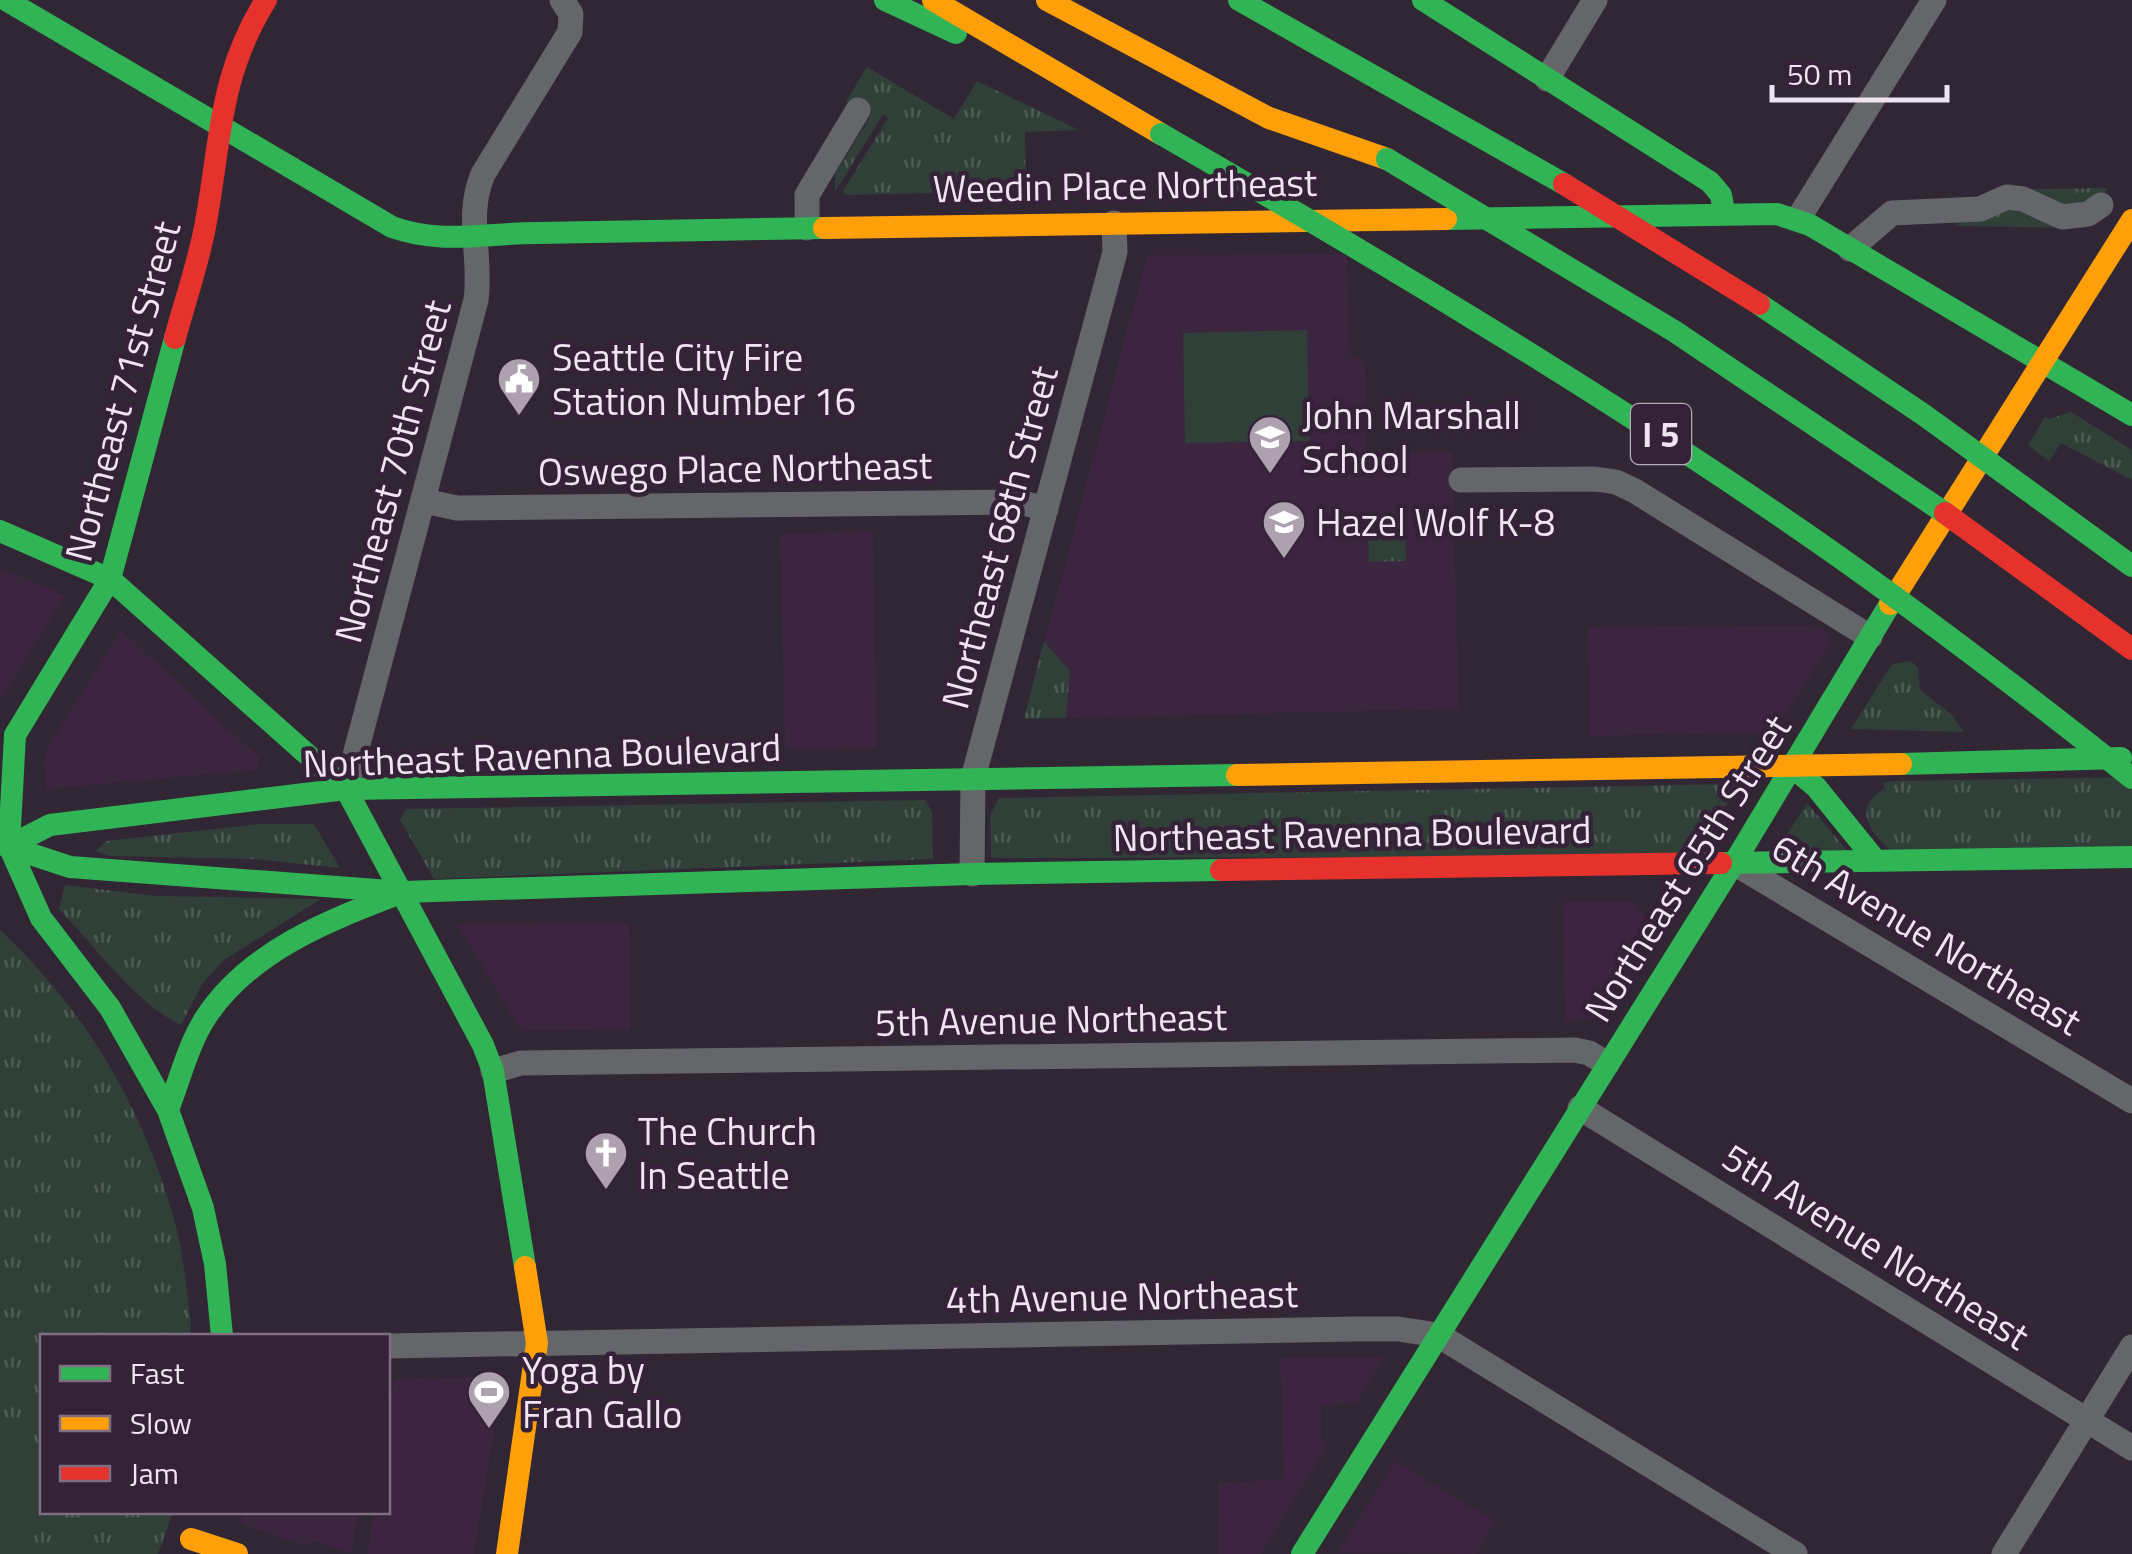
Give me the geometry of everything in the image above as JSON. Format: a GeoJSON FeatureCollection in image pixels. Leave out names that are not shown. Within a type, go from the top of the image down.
{"type":"FeatureCollection","features":[{"type":"Feature","properties":{"kind":"main road"},"geometry":{"type":"LineString","coordinates":[[6,0],[392,227],[420,239],[474,238]]}},
{"type":"Feature","properties":{"kind":"main road","name":"Northeast 71st Street"},"geometry":{"type":"LineString","coordinates":[[4,845],[15,735],[110,579],[205,228],[219,127],[234,64],[246,32],[266,0]]}},
{"type":"Feature","properties":{"kind":"main road"},"geometry":{"type":"LineString","coordinates":[[885,0],[1119,111]]}},
{"type":"Feature","properties":{"kind":"main road","name":"I 5"},"geometry":{"type":"LineString","coordinates":[[933,0],[1455,304],[1647,425],[1926,619],[2132,778]]}},
{"type":"Feature","properties":{"kind":"main road"},"geometry":{"type":"LineString","coordinates":[[1047,0],[1269,118],[1388,159]]}},
{"type":"Feature","properties":{"kind":"main road"},"geometry":{"type":"LineString","coordinates":[[1239,0],[1564,184],[1824,347],[1972,448],[2132,566]]}},
{"type":"Feature","properties":{"kind":"main road"},"geometry":{"type":"LineString","coordinates":[[1423,0],[1716,187],[1724,212]]}},
{"type":"Feature","properties":{"kind":"main road"},"geometry":{"type":"LineString","coordinates":[[1393,61],[1543,150],[1564,184]]}},
{"type":"Feature","properties":{"kind":"main road"},"geometry":{"type":"LineString","coordinates":[[1261,88],[1577,268],[1804,413],[1983,538],[2132,649]]}},
{"type":"Feature","properties":{"kind":"main road"},"geometry":{"type":"LineString","coordinates":[[1654,148],[1673,174],[1675,198]]}},
{"type":"Feature","properties":{"kind":"main road","name":"Weedin Place Northeast"},"geometry":{"type":"LineString","coordinates":[[474,238],[511,233],[1114,223],[1675,198],[1724,212],[1788,216]]}},
{"type":"Feature","properties":{"kind":"main road"},"geometry":{"type":"LineString","coordinates":[[1788,216],[2132,415]]}},
{"type":"Feature","properties":{"kind":"main road","name":"Northeast 65th Street"},"geometry":{"type":"LineString","coordinates":[[1302,1554],[2132,220]]}},
{"type":"Feature","properties":{"kind":"main road"},"geometry":{"type":"LineString","coordinates":[[0,532],[110,579],[346,790],[404,892],[493,1071],[537,1343],[507,1554]]}},
{"type":"Feature","properties":{"kind":"main road","name":"Northeast Ravenna Boulevard"},"geometry":{"type":"LineString","coordinates":[[4,845],[62,823],[346,790],[1792,767],[2132,757]]}},
{"type":"Feature","properties":{"kind":"main road"},"geometry":{"type":"LineString","coordinates":[[1856,837],[1852,823],[1857,793],[1866,782],[1894,765]]}},
{"type":"Feature","properties":{"kind":"main road"},"geometry":{"type":"LineString","coordinates":[[1792,767],[1816,787],[1876,861]]}},
{"type":"Feature","properties":{"kind":"main road"},"geometry":{"type":"LineString","coordinates":[[4,845],[41,918],[84,971],[134,1046],[168,1110],[204,1208],[215,1264],[222,1334]]}},
{"type":"Feature","properties":{"kind":"main road","name":"Northeast Ravenna Boulevard"},"geometry":{"type":"LineString","coordinates":[[4,845],[70,867],[404,892],[972,874],[2132,857]]}},
{"type":"Feature","properties":{"kind":"main road"},"geometry":{"type":"LineString","coordinates":[[168,1110],[194,1040],[224,992],[246,972],[324,924],[404,892]]}},
{"type":"Feature","properties":{"kind":"main road"},"geometry":{"type":"LineString","coordinates":[[198,1514],[188,1546],[237,1554]]}},
{"type":"Feature","properties":{"kind":"street"},"geometry":{"type":"LineString","coordinates":[[1547,78],[1595,0]]}},
{"type":"Feature","properties":{"kind":"street"},"geometry":{"type":"LineString","coordinates":[[1788,216],[1934,0]]}},
{"type":"Feature","properties":{"kind":"street","name":"Northeast 70th Street"},"geometry":{"type":"LineString","coordinates":[[346,790],[476,300],[474,194],[570,32],[566,7]]}},
{"type":"Feature","properties":{"kind":"street"},"geometry":{"type":"LineString","coordinates":[[806,228],[807,195],[858,110]]}},
{"type":"Feature","properties":{"kind":"street"},"geometry":{"type":"LineString","coordinates":[[1850,249],[1892,213],[1971,209],[2008,196],[2024,199],[2062,217],[2088,214],[2101,205]]}},
{"type":"Feature","properties":{"kind":"street","name":"Northeast 68th Street"},"geometry":{"type":"LineString","coordinates":[[972,874],[973,778],[1114,252],[1114,223]]}},
{"type":"Feature","properties":{"kind":"street"},"geometry":{"type":"LineString","coordinates":[[1461,480],[1616,482],[1870,636]]}},
{"type":"Feature","properties":{"kind":"street","name":"Oswego Place Northeast"},"geometry":{"type":"LineString","coordinates":[[424,500],[457,508],[1020,502],[1046,509]]}},
{"type":"Feature","properties":{"kind":"street","name":"6th Avenue Northeast"},"geometry":{"type":"LineString","coordinates":[[1734,863],[2132,1101]]}},
{"type":"Feature","properties":{"kind":"street","name":"5th Avenue Northeast"},"geometry":{"type":"LineString","coordinates":[[493,1071],[520,1063],[1575,1050],[1608,1064]]}},
{"type":"Feature","properties":{"kind":"street","name":"5th Avenue Northeast"},"geometry":{"type":"LineString","coordinates":[[1580,1108],[2132,1448]]}},
{"type":"Feature","properties":{"kind":"street","name":"4th Avenue Northeast"},"geometry":{"type":"LineString","coordinates":[[390,1346],[1355,1330],[1438,1335],[1796,1554]]}},
{"type":"Feature","properties":{"kind":"street"},"geometry":{"type":"LineString","coordinates":[[2004,1554],[2132,1347]]}},
{"type":"Feature","properties":{"kind":"shaded area","name":"John Marshall School"},"geometry":{"type":"Polygon","coordinates":[[[1347,254],[1349,354],[1365,363],[1366,451],[1452,452],[1459,709],[1024,719],[1147,255],[1347,254]]]}},
{"type":"Feature","properties":{"kind":"shaded area"},"geometry":{"type":"Polygon","coordinates":[[[873,531],[877,748],[785,749],[780,534],[873,531]]]}},
{"type":"Feature","properties":{"kind":"shaded area"},"geometry":{"type":"Polygon","coordinates":[[[0,568],[65,596],[0,701],[0,568]]]}},
{"type":"Feature","properties":{"kind":"shaded area"},"geometry":{"type":"Polygon","coordinates":[[[1814,625],[1828,633],[1831,642],[1775,732],[1590,736],[1588,627],[1814,625]]]}},
{"type":"Feature","properties":{"kind":"shaded area"},"geometry":{"type":"Polygon","coordinates":[[[121,630],[260,758],[257,770],[46,789],[44,759],[48,747],[121,630]]]}},
{"type":"Feature","properties":{"kind":"shaded area"},"geometry":{"type":"Polygon","coordinates":[[[1634,901],[1652,928],[1596,1018],[1565,1021],[1563,902],[1634,901]]]}},
{"type":"Feature","properties":{"kind":"shaded area"},"geometry":{"type":"Polygon","coordinates":[[[629,923],[630,1030],[521,1031],[457,924],[629,923]]]}},
{"type":"Feature","properties":{"kind":"shaded area"},"geometry":{"type":"Polygon","coordinates":[[[1380,1357],[1381,1363],[1357,1402],[1321,1406],[1321,1439],[1328,1445],[1261,1554],[1217,1554],[1218,1483],[1284,1479],[1280,1358],[1380,1357]]]}},
{"type":"Feature","properties":{"kind":"shaded area"},"geometry":{"type":"Polygon","coordinates":[[[503,1376],[474,1554],[367,1554],[374,1514],[390,1514],[390,1407],[394,1379],[503,1376]]]}},
{"type":"Feature","properties":{"kind":"shaded area"},"geometry":{"type":"Polygon","coordinates":[[[1395,1461],[1495,1521],[1476,1554],[1337,1553],[1395,1461]]]}},
{"type":"Feature","properties":{"kind":"shaded area"},"geometry":{"type":"Polygon","coordinates":[[[243,1514],[358,1514],[352,1553],[311,1541],[308,1546],[241,1524],[243,1514]]]}},
{"type":"Feature","properties":{"kind":"green space"},"geometry":{"type":"Polygon","coordinates":[[[867,67],[954,119],[977,81],[1079,130],[1025,132],[1026,191],[845,195],[843,191],[888,118],[883,114],[835,192],[835,174],[870,117],[846,102],[867,67]]]}},
{"type":"Feature","properties":{"kind":"green space"},"geometry":{"type":"Polygon","coordinates":[[[2108,188],[2082,228],[1956,226],[1990,190],[2108,188]]]}},
{"type":"Feature","properties":{"kind":"green space"},"geometry":{"type":"Polygon","coordinates":[[[1307,330],[1309,441],[1185,443],[1183,333],[1307,330]]]}},
{"type":"Feature","properties":{"kind":"green space"},"geometry":{"type":"Polygon","coordinates":[[[2071,412],[2132,450],[2132,480],[2061,443],[2049,461],[2028,445],[2045,417],[2071,412]]]}},
{"type":"Feature","properties":{"kind":"green space"},"geometry":{"type":"Polygon","coordinates":[[[1405,512],[1406,561],[1369,562],[1368,513],[1405,512]]]}},
{"type":"Feature","properties":{"kind":"green space"},"geometry":{"type":"Polygon","coordinates":[[[1044,641],[1070,671],[1066,718],[1024,719],[1044,641]]]}},
{"type":"Feature","properties":{"kind":"green space"},"geometry":{"type":"Polygon","coordinates":[[[1911,661],[1918,668],[1920,690],[1951,714],[1964,732],[1851,729],[1892,664],[1911,661]]]}},
{"type":"Feature","properties":{"kind":"green space"},"geometry":{"type":"Polygon","coordinates":[[[2132,777],[2132,848],[1892,852],[1871,829],[1866,813],[1874,796],[1885,788],[1883,783],[1893,781],[2132,777]]]}},
{"type":"Feature","properties":{"kind":"green space"},"geometry":{"type":"Polygon","coordinates":[[[1735,784],[1705,841],[1685,856],[991,858],[990,816],[999,798],[1735,784]]]}},
{"type":"Feature","properties":{"kind":"green space"},"geometry":{"type":"Polygon","coordinates":[[[925,800],[932,812],[933,859],[434,879],[400,820],[406,809],[925,800]]]}},
{"type":"Feature","properties":{"kind":"green space"},"geometry":{"type":"Polygon","coordinates":[[[1807,803],[1848,852],[1782,852],[1781,844],[1807,803]]]}},
{"type":"Feature","properties":{"kind":"green space"},"geometry":{"type":"Polygon","coordinates":[[[260,824],[314,824],[340,868],[253,859],[109,856],[96,851],[106,841],[260,824]]]}},
{"type":"Feature","properties":{"kind":"green space"},"geometry":{"type":"Polygon","coordinates":[[[65,885],[157,896],[321,899],[224,960],[202,984],[181,1025],[132,989],[59,909],[65,885]]]}},
{"type":"Feature","properties":{"kind":"green space"},"geometry":{"type":"Polygon","coordinates":[[[0,930],[60,994],[129,1101],[162,1180],[175,1223],[191,1322],[190,1334],[40,1334],[40,1514],[172,1514],[158,1554],[0,1554],[0,930]]]}},
{"type":"Feature","properties":{"kind":"green space"},"geometry":{"type":"Polygon","coordinates":[[[0,1422],[40,1451],[40,1500],[8,1547],[0,1541],[0,1422]]]}},
{"type":"Feature","properties":{"kind":"traffic: fast"},"geometry":{"type":"LineString","coordinates":[[6,0],[392,227],[429,236],[464,237],[824,228]]}},
{"type":"Feature","properties":{"kind":"traffic: fast"},"geometry":{"type":"LineString","coordinates":[[885,0],[956,33]]}},
{"type":"Feature","properties":{"kind":"traffic: fast"},"geometry":{"type":"LineString","coordinates":[[1239,0],[1564,184]]}},
{"type":"Feature","properties":{"kind":"traffic: fast"},"geometry":{"type":"LineString","coordinates":[[1423,0],[1710,182],[1721,195],[1724,212]]}},
{"type":"Feature","properties":{"kind":"traffic: fast"},"geometry":{"type":"LineString","coordinates":[[1161,134],[1474,319],[1704,465],[1914,611],[2132,778]]}},
{"type":"Feature","properties":{"kind":"traffic: fast"},"geometry":{"type":"LineString","coordinates":[[1387,159],[1674,331],[1945,513]]}},
{"type":"Feature","properties":{"kind":"traffic: fast"},"geometry":{"type":"LineString","coordinates":[[1446,219],[1777,214],[1810,225],[2132,415]]}},
{"type":"Feature","properties":{"kind":"traffic: fast"},"geometry":{"type":"LineString","coordinates":[[1759,304],[1924,415],[2132,566]]}},
{"type":"Feature","properties":{"kind":"traffic: fast"},"geometry":{"type":"LineString","coordinates":[[175,338],[110,579],[15,735],[9,846],[41,918],[110,1008],[168,1110],[203,1208],[215,1264],[222,1334]]}},
{"type":"Feature","properties":{"kind":"traffic: fast"},"geometry":{"type":"LineString","coordinates":[[0,531],[110,579],[346,789],[483,1045],[493,1071],[525,1267]]}},
{"type":"Feature","properties":{"kind":"traffic: fast"},"geometry":{"type":"LineString","coordinates":[[1302,1554],[1734,863],[1890,604]]}},
{"type":"Feature","properties":{"kind":"traffic: fast"},"geometry":{"type":"LineString","coordinates":[[1901,764],[2121,758]]}},
{"type":"Feature","properties":{"kind":"traffic: fast"},"geometry":{"type":"LineString","coordinates":[[1792,767],[1816,787],[1876,861]]}},
{"type":"Feature","properties":{"kind":"traffic: fast"},"geometry":{"type":"LineString","coordinates":[[9,846],[50,825],[346,789],[1237,775]]}},
{"type":"Feature","properties":{"kind":"traffic: fast"},"geometry":{"type":"LineString","coordinates":[[0,844],[70,867],[403,892],[1221,870]]}},
{"type":"Feature","properties":{"kind":"traffic: fast"},"geometry":{"type":"LineString","coordinates":[[1721,863],[2132,857]]}},
{"type":"Feature","properties":{"kind":"traffic: fast"},"geometry":{"type":"LineString","coordinates":[[168,1110],[206,1017],[245,974],[267,956],[318,927],[398,894]]}},
{"type":"Feature","properties":{"kind":"traffic: slow"},"geometry":{"type":"LineString","coordinates":[[933,0],[1161,134]]}},
{"type":"Feature","properties":{"kind":"traffic: slow"},"geometry":{"type":"LineString","coordinates":[[1047,0],[1269,118],[1387,159]]}},
{"type":"Feature","properties":{"kind":"traffic: slow"},"geometry":{"type":"LineString","coordinates":[[824,228],[1446,219]]}},
{"type":"Feature","properties":{"kind":"traffic: slow"},"geometry":{"type":"LineString","coordinates":[[1890,604],[2132,220]]}},
{"type":"Feature","properties":{"kind":"traffic: slow"},"geometry":{"type":"LineString","coordinates":[[1237,775],[1901,764]]}},
{"type":"Feature","properties":{"kind":"traffic: slow"},"geometry":{"type":"LineString","coordinates":[[507,1554],[537,1343],[525,1267]]}},
{"type":"Feature","properties":{"kind":"traffic: slow"},"geometry":{"type":"LineString","coordinates":[[191,1539],[237,1554]]}},
{"type":"Feature","properties":{"kind":"traffic: jam"},"geometry":{"type":"LineString","coordinates":[[175,338],[202,241],[230,83],[250,28],[266,0]]}},
{"type":"Feature","properties":{"kind":"traffic: jam"},"geometry":{"type":"LineString","coordinates":[[1564,184],[1759,304]]}},
{"type":"Feature","properties":{"kind":"traffic: jam"},"geometry":{"type":"LineString","coordinates":[[1945,513],[2132,649]]}},
{"type":"Feature","properties":{"kind":"traffic: jam"},"geometry":{"type":"LineString","coordinates":[[1221,870],[1721,863]]}},
{"type":"Feature","properties":{"kind":"place","name":"Seattle City Fire Station Number 16"},"geometry":{"type":"Point","coordinates":[519,417]}},
{"type":"Feature","properties":{"kind":"place","name":"John Marshall School"},"geometry":{"type":"Point","coordinates":[1270,475]}},
{"type":"Feature","properties":{"kind":"place","name":"Hazel Wolf K-8"},"geometry":{"type":"Point","coordinates":[1284,560]}},
{"type":"Feature","properties":{"kind":"place","name":"The Church In Seattle"},"geometry":{"type":"Point","coordinates":[606,1191]}},
{"type":"Feature","properties":{"kind":"place","name":"Yoga by Fran Gallo"},"geometry":{"type":"Point","coordinates":[489,1430]}}]}
